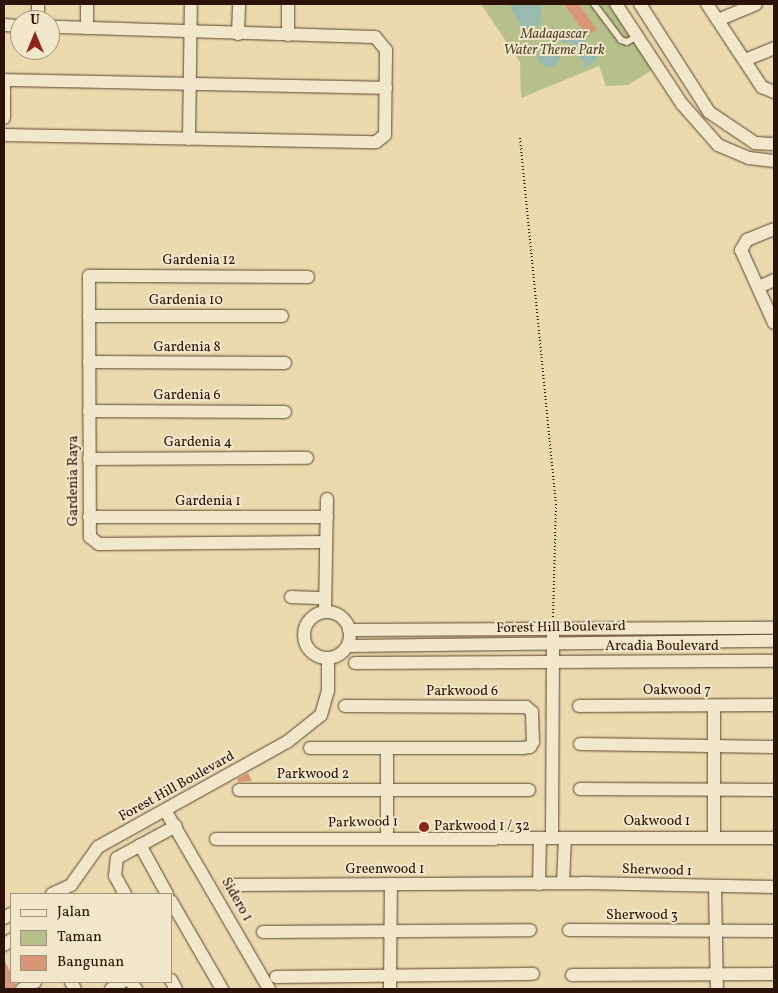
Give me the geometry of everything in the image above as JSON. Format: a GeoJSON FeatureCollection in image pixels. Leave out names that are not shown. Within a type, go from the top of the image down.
{"type":"FeatureCollection","features":[{"type":"Feature","properties":{"kind":"street"},"geometry":{"type":"LineString","coordinates":[[87,4],[87,28]]}},
{"type":"Feature","properties":{"kind":"street"},"geometry":{"type":"LineString","coordinates":[[189,139],[191,4]]}},
{"type":"Feature","properties":{"kind":"street"},"geometry":{"type":"LineString","coordinates":[[238,34],[239,4]]}},
{"type":"Feature","properties":{"kind":"street"},"geometry":{"type":"LineString","coordinates":[[288,4],[288,35]]}},
{"type":"Feature","properties":{"kind":"street"},"geometry":{"type":"LineString","coordinates":[[616,4],[682,104],[718,144],[750,158],[774,161]]}},
{"type":"Feature","properties":{"kind":"street"},"geometry":{"type":"LineString","coordinates":[[640,4],[710,112],[755,142],[774,144]]}},
{"type":"Feature","properties":{"kind":"street"},"geometry":{"type":"LineString","coordinates":[[707,4],[762,87],[774,92]]}},
{"type":"Feature","properties":{"kind":"street"},"geometry":{"type":"LineString","coordinates":[[718,20],[756,4]]}},
{"type":"Feature","properties":{"kind":"street"},"geometry":{"type":"LineString","coordinates":[[4,135],[376,142],[385,136],[386,50],[375,37],[190,33],[60,27]]}},
{"type":"Feature","properties":{"kind":"street"},"geometry":{"type":"LineString","coordinates":[[745,60],[774,48]]}},
{"type":"Feature","properties":{"kind":"street"},"geometry":{"type":"LineString","coordinates":[[4,118],[4,80],[386,88]]}},
{"type":"Feature","properties":{"kind":"street"},"geometry":{"type":"LineString","coordinates":[[774,229],[747,240],[742,245],[742,255],[759,287],[774,323]]}},
{"type":"Feature","properties":{"kind":"street","name":"Gardenia 12"},"geometry":{"type":"LineString","coordinates":[[89,276],[308,276]]}},
{"type":"Feature","properties":{"kind":"street","name":"Gardenia Raya"},"geometry":{"type":"LineString","coordinates":[[89,276],[90,537],[100,544],[326,542]]}},
{"type":"Feature","properties":{"kind":"street"},"geometry":{"type":"LineString","coordinates":[[759,287],[774,280]]}},
{"type":"Feature","properties":{"kind":"street","name":"Gardenia 10"},"geometry":{"type":"LineString","coordinates":[[89,316],[282,316]]}},
{"type":"Feature","properties":{"kind":"street","name":"Gardenia 8"},"geometry":{"type":"LineString","coordinates":[[89,362],[285,363]]}},
{"type":"Feature","properties":{"kind":"street","name":"Gardenia 6"},"geometry":{"type":"LineString","coordinates":[[89,411],[285,412]]}},
{"type":"Feature","properties":{"kind":"street","name":"Gardenia 4"},"geometry":{"type":"LineString","coordinates":[[89,458],[307,458]]}},
{"type":"Feature","properties":{"kind":"street"},"geometry":{"type":"LineString","coordinates":[[325,612],[327,499]]}},
{"type":"Feature","properties":{"kind":"street","name":"Gardenia 1"},"geometry":{"type":"LineString","coordinates":[[89,517],[327,517]]}},
{"type":"Feature","properties":{"kind":"street"},"geometry":{"type":"LineString","coordinates":[[291,597],[325,598]]}},
{"type":"Feature","properties":{"kind":"street"},"geometry":{"type":"LineString","coordinates":[[325,612],[340,617],[349,630],[348,646],[336,657],[328,659],[313,654],[307,648],[304,633],[310,619],[325,612]]}},
{"type":"Feature","properties":{"kind":"street","name":"Forest Hill Boulevard"},"geometry":{"type":"LineString","coordinates":[[348,646],[774,628]]}},
{"type":"Feature","properties":{"kind":"street","name":"Forest Hill Boulevard"},"geometry":{"type":"LineString","coordinates":[[349,630],[553,637],[774,641]]}},
{"type":"Feature","properties":{"kind":"street"},"geometry":{"type":"LineString","coordinates":[[553,637],[551,663],[552,838],[563,883]]}},
{"type":"Feature","properties":{"kind":"street","name":"Forest Hill Boulevard"},"geometry":{"type":"LineString","coordinates":[[54,893],[71,885],[98,848],[287,742],[321,715],[328,691],[328,659]]}},
{"type":"Feature","properties":{"kind":"street","name":"Arcadia Boulevard"},"geometry":{"type":"LineString","coordinates":[[355,663],[774,662]]}},
{"type":"Feature","properties":{"kind":"street","name":"Oakwood 7"},"geometry":{"type":"LineString","coordinates":[[580,706],[774,705]]}},
{"type":"Feature","properties":{"kind":"street","name":"Parkwood 6"},"geometry":{"type":"LineString","coordinates":[[345,706],[526,707],[532,712],[533,742],[530,747],[387,748]]}},
{"type":"Feature","properties":{"kind":"street"},"geometry":{"type":"LineString","coordinates":[[714,706],[714,837]]}},
{"type":"Feature","properties":{"kind":"street"},"geometry":{"type":"LineString","coordinates":[[580,744],[774,747]]}},
{"type":"Feature","properties":{"kind":"street"},"geometry":{"type":"LineString","coordinates":[[310,748],[387,748],[387,837]]}},
{"type":"Feature","properties":{"kind":"street"},"geometry":{"type":"LineString","coordinates":[[580,789],[774,790]]}},
{"type":"Feature","properties":{"kind":"street","name":"Parkwood 2"},"geometry":{"type":"LineString","coordinates":[[239,790],[529,790]]}},
{"type":"Feature","properties":{"kind":"street","name":"Sidero 1"},"geometry":{"type":"LineString","coordinates":[[165,810],[269,989]]}},
{"type":"Feature","properties":{"kind":"street"},"geometry":{"type":"LineString","coordinates":[[124,893],[115,876],[114,863],[117,858],[176,826]]}},
{"type":"Feature","properties":{"kind":"street"},"geometry":{"type":"LineString","coordinates":[[539,884],[552,838]]}},
{"type":"Feature","properties":{"kind":"street","name":"Oakwood 1"},"geometry":{"type":"LineString","coordinates":[[552,838],[774,838]]}},
{"type":"Feature","properties":{"kind":"street","name":"Parkwood 1"},"geometry":{"type":"LineString","coordinates":[[216,839],[552,838]]}},
{"type":"Feature","properties":{"kind":"street"},"geometry":{"type":"LineString","coordinates":[[140,846],[167,893]]}},
{"type":"Feature","properties":{"kind":"street","name":"Sherwood 1"},"geometry":{"type":"LineString","coordinates":[[539,884],[563,883],[715,888],[774,887]]}},
{"type":"Feature","properties":{"kind":"street"},"geometry":{"type":"LineString","coordinates":[[390,989],[391,884]]}},
{"type":"Feature","properties":{"kind":"street","name":"Greenwood 1"},"geometry":{"type":"LineString","coordinates":[[230,885],[539,884]]}},
{"type":"Feature","properties":{"kind":"street"},"geometry":{"type":"LineString","coordinates":[[715,888],[717,989]]}},
{"type":"Feature","properties":{"kind":"street"},"geometry":{"type":"LineString","coordinates":[[172,903],[222,989]]}},
{"type":"Feature","properties":{"kind":"street"},"geometry":{"type":"LineString","coordinates":[[263,932],[530,930]]}},
{"type":"Feature","properties":{"kind":"street","name":"Sherwood 3"},"geometry":{"type":"LineString","coordinates":[[569,930],[774,931]]}},
{"type":"Feature","properties":{"kind":"street"},"geometry":{"type":"LineString","coordinates":[[276,977],[533,974]]}},
{"type":"Feature","properties":{"kind":"street"},"geometry":{"type":"LineString","coordinates":[[572,975],[774,974]]}},
{"type":"Feature","properties":{"kind":"street"},"geometry":{"type":"LineString","coordinates":[[22,989],[33,983]]}},
{"type":"Feature","properties":{"kind":"lane"},"geometry":{"type":"LineString","coordinates":[[594,4],[621,40],[627,42],[636,37]]}},
{"type":"Feature","properties":{"kind":"path"},"geometry":{"type":"LineString","coordinates":[[520,138],[556,504],[553,637]]}},
{"type":"Feature","properties":{"kind":"green space","name":"Madagascar Water Theme Park"},"geometry":{"type":"Polygon","coordinates":[[[481,4],[611,4],[654,69],[628,85],[606,86],[599,66],[521,98],[520,62],[481,4]]]}},
{"type":"Feature","properties":{"kind":"water"},"geometry":{"type":"Polygon","coordinates":[[[509,4],[542,4],[540,25],[530,30],[522,28],[509,4]]]}},
{"type":"Feature","properties":{"kind":"water"},"geometry":{"type":"Polygon","coordinates":[[[577,28],[598,59],[583,69],[584,63],[569,41],[564,44],[560,39],[577,28]]]}},
{"type":"Feature","properties":{"kind":"water"},"geometry":{"type":"Polygon","coordinates":[[[549,45],[557,48],[560,56],[557,64],[549,67],[541,64],[538,56],[541,48],[549,45]]]}},
{"type":"Feature","properties":{"kind":"building"},"geometry":{"type":"Polygon","coordinates":[[[564,4],[579,4],[597,30],[586,35],[564,4]]]}},
{"type":"Feature","properties":{"kind":"building"},"geometry":{"type":"Polygon","coordinates":[[[248,773],[252,781],[238,782],[237,779],[248,773]]]}},
{"type":"Feature","properties":{"kind":"building"},"geometry":{"type":"Polygon","coordinates":[[[4,959],[10,972],[10,983],[16,984],[14,989],[4,989],[4,959]]]}},
{"type":"Feature","properties":{"kind":"place","name":"Parkwood 1 / 32"},"geometry":{"type":"Point","coordinates":[424,827]}}]}
